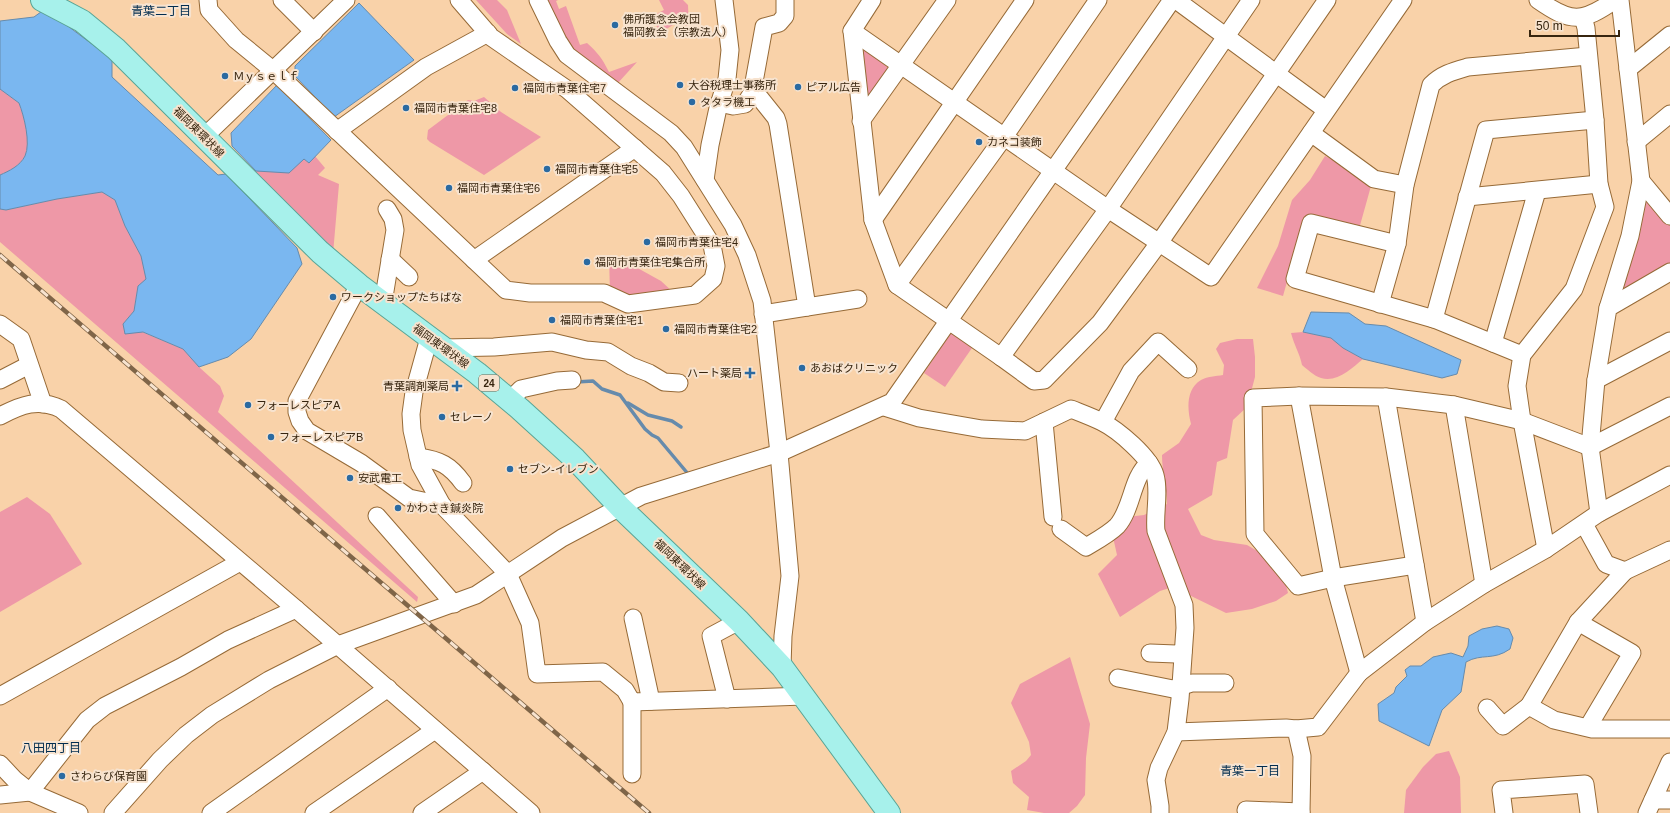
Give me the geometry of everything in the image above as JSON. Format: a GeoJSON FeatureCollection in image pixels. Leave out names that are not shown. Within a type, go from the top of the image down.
{"type":"FeatureCollection","features":[{"type":"Feature","properties":{"kind":"main road","name":"福岡東環状線"},"geometry":{"type":"LineString","coordinates":[[42,0],[82,21],[116,49],[320,252],[359,285],[477,373],[510,400],[575,459],[621,508],[739,620],[782,667],[889,813]]}},
{"type":"Feature","properties":{"kind":"street"},"geometry":{"type":"LineString","coordinates":[[208,0],[209,10],[236,40],[274,71],[506,290],[530,292],[604,293],[628,304],[695,295],[713,279],[716,266],[712,245],[681,196],[663,173],[568,90],[491,37],[459,0]]}},
{"type":"Feature","properties":{"kind":"street"},"geometry":{"type":"LineString","coordinates":[[204,137],[346,0]]}},
{"type":"Feature","properties":{"kind":"street"},"geometry":{"type":"LineString","coordinates":[[538,0],[558,41],[567,55],[671,133],[684,147],[733,225],[747,255],[762,301],[779,453],[790,576],[783,636],[782,667]]}},
{"type":"Feature","properties":{"kind":"street"},"geometry":{"type":"LineString","coordinates":[[705,180],[710,145],[727,79],[730,50],[724,0]]}},
{"type":"Feature","properties":{"kind":"street"},"geometry":{"type":"LineString","coordinates":[[720,103],[733,106],[745,104],[750,97],[764,27],[779,23],[785,16],[785,0]]}},
{"type":"Feature","properties":{"kind":"street"},"geometry":{"type":"LineString","coordinates":[[872,0],[852,31],[873,220],[897,285],[1034,381],[1044,380],[1100,323],[1159,243],[1326,0]]}},
{"type":"Feature","properties":{"kind":"street"},"geometry":{"type":"LineString","coordinates":[[861,121],[947,0]]}},
{"type":"Feature","properties":{"kind":"street"},"geometry":{"type":"LineString","coordinates":[[873,220],[1025,0]]}},
{"type":"Feature","properties":{"kind":"street"},"geometry":{"type":"LineString","coordinates":[[897,285],[1004,137],[1098,0]]}},
{"type":"Feature","properties":{"kind":"street"},"geometry":{"type":"LineString","coordinates":[[113,813],[160,760],[186,735],[212,715],[269,680],[338,645],[476,595],[562,538],[621,508],[641,496],[779,453],[884,407],[892,402],[1172,0]]}},
{"type":"Feature","properties":{"kind":"street"},"geometry":{"type":"LineString","coordinates":[[1176,0],[1326,110]]}},
{"type":"Feature","properties":{"kind":"street"},"geometry":{"type":"LineString","coordinates":[[1001,357],[1108,209],[1251,0]]}},
{"type":"Feature","properties":{"kind":"street"},"geometry":{"type":"LineString","coordinates":[[852,31],[1108,209],[1211,277],[1404,0]]}},
{"type":"Feature","properties":{"kind":"street"},"geometry":{"type":"LineString","coordinates":[[1538,0],[1554,11],[1571,18],[1583,17],[1598,12],[1615,0]]}},
{"type":"Feature","properties":{"kind":"street"},"geometry":{"type":"LineString","coordinates":[[1599,513],[1590,447],[1596,380],[1608,308],[1630,236],[1641,181],[1620,0]]}},
{"type":"Feature","properties":{"kind":"street"},"geometry":{"type":"LineString","coordinates":[[286,1],[314,32]]}},
{"type":"Feature","properties":{"kind":"street"},"geometry":{"type":"LineString","coordinates":[[1546,549],[1522,421],[1517,386],[1522,355],[1574,289],[1605,207],[1599,184],[1596,120],[1583,17]]}},
{"type":"Feature","properties":{"kind":"street"},"geometry":{"type":"LineString","coordinates":[[337,131],[426,67],[488,33]]}},
{"type":"Feature","properties":{"kind":"street"},"geometry":{"type":"LineString","coordinates":[[1628,69],[1670,35]]}},
{"type":"Feature","properties":{"kind":"street"},"geometry":{"type":"LineString","coordinates":[[1380,304],[1397,244],[1405,185],[1431,85],[1438,78],[1451,71],[1468,67],[1588,56]]}},
{"type":"Feature","properties":{"kind":"street"},"geometry":{"type":"LineString","coordinates":[[750,97],[760,98],[776,118],[778,124],[807,307]]}},
{"type":"Feature","properties":{"kind":"street"},"geometry":{"type":"LineString","coordinates":[[1636,142],[1670,114]]}},
{"type":"Feature","properties":{"kind":"street"},"geometry":{"type":"LineString","coordinates":[[1434,319],[1486,130],[1596,120]]}},
{"type":"Feature","properties":{"kind":"street"},"geometry":{"type":"LineString","coordinates":[[1311,133],[1374,179],[1405,185]]}},
{"type":"Feature","properties":{"kind":"street"},"geometry":{"type":"LineString","coordinates":[[474,260],[635,148]]}},
{"type":"Feature","properties":{"kind":"street"},"geometry":{"type":"LineString","coordinates":[[1641,181],[1667,207]]}},
{"type":"Feature","properties":{"kind":"street"},"geometry":{"type":"LineString","coordinates":[[1467,197],[1599,184]]}},
{"type":"Feature","properties":{"kind":"street"},"geometry":{"type":"LineString","coordinates":[[1493,343],[1537,191]]}},
{"type":"Feature","properties":{"kind":"street"},"geometry":{"type":"LineString","coordinates":[[383,303],[395,230],[393,219],[387,209]]}},
{"type":"Feature","properties":{"kind":"street"},"geometry":{"type":"LineString","coordinates":[[1397,244],[1310,223],[1295,279],[1434,319],[1522,355]]}},
{"type":"Feature","properties":{"kind":"street"},"geometry":{"type":"LineString","coordinates":[[390,259],[409,276]]}},
{"type":"Feature","properties":{"kind":"street"},"geometry":{"type":"LineString","coordinates":[[1608,308],[1670,272]]}},
{"type":"Feature","properties":{"kind":"street"},"geometry":{"type":"LineString","coordinates":[[359,285],[297,401],[297,412],[300,421],[307,430],[361,463],[409,498],[442,505]]}},
{"type":"Feature","properties":{"kind":"street"},"geometry":{"type":"LineString","coordinates":[[763,314],[858,299]]}},
{"type":"Feature","properties":{"kind":"street"},"geometry":{"type":"LineString","coordinates":[[0,324],[21,339],[43,404]]}},
{"type":"Feature","properties":{"kind":"street"},"geometry":{"type":"LineString","coordinates":[[1596,380],[1670,341]]}},
{"type":"Feature","properties":{"kind":"street"},"geometry":{"type":"LineString","coordinates":[[632,774],[632,702],[625,690],[603,672],[537,674],[530,623],[508,574],[442,505],[420,465],[412,430],[411,414],[414,392],[436,343],[494,347],[552,342],[586,350],[608,352],[631,366],[649,373],[664,382],[679,383]]}},
{"type":"Feature","properties":{"kind":"street"},"geometry":{"type":"LineString","coordinates":[[1103,422],[1131,371],[1158,342],[1188,369]]}},
{"type":"Feature","properties":{"kind":"street"},"geometry":{"type":"LineString","coordinates":[[0,380],[29,365]]}},
{"type":"Feature","properties":{"kind":"street"},"geometry":{"type":"LineString","coordinates":[[510,400],[521,389],[557,381],[572,380]]}},
{"type":"Feature","properties":{"kind":"street"},"geometry":{"type":"LineString","coordinates":[[1415,565],[1333,578],[1298,586],[1255,534],[1253,398],[1299,396],[1386,397],[1454,405],[1522,421],[1590,447],[1670,406]]}},
{"type":"Feature","properties":{"kind":"street"},"geometry":{"type":"LineString","coordinates":[[1299,396],[1333,578],[1359,673]]}},
{"type":"Feature","properties":{"kind":"street"},"geometry":{"type":"LineString","coordinates":[[1386,397],[1425,622]]}},
{"type":"Feature","properties":{"kind":"street"},"geometry":{"type":"LineString","coordinates":[[0,416],[22,405],[43,404],[61,409],[388,688],[529,812]]}},
{"type":"Feature","properties":{"kind":"street"},"geometry":{"type":"LineString","coordinates":[[1454,405],[1484,584]]}},
{"type":"Feature","properties":{"kind":"street"},"geometry":{"type":"LineString","coordinates":[[884,407],[919,418],[982,429],[1025,431],[1070,409],[1103,422],[1127,440],[1149,463],[1155,476],[1156,488],[1154,519],[1156,531],[1184,605],[1181,688],[1176,732],[1159,768],[1156,780],[1160,813]]}},
{"type":"Feature","properties":{"kind":"street"},"geometry":{"type":"LineString","coordinates":[[1044,422],[1057,523],[1086,547],[1117,526],[1126,511],[1142,469],[1149,463]]}},
{"type":"Feature","properties":{"kind":"street"},"geometry":{"type":"LineString","coordinates":[[418,457],[434,459],[448,466],[455,471],[463,483]]}},
{"type":"Feature","properties":{"kind":"street"},"geometry":{"type":"LineString","coordinates":[[1176,732],[1286,728],[1296,729],[1318,727],[1359,673],[1425,622],[1484,584],[1546,549],[1599,513],[1670,475]]}},
{"type":"Feature","properties":{"kind":"street"},"geometry":{"type":"LineString","coordinates":[[377,516],[454,604]]}},
{"type":"Feature","properties":{"kind":"street"},"geometry":{"type":"LineString","coordinates":[[1584,524],[1606,564],[1625,571]]}},
{"type":"Feature","properties":{"kind":"street"},"geometry":{"type":"LineString","coordinates":[[1487,708],[1503,726],[1530,706],[1578,622],[1625,571],[1670,550]]}},
{"type":"Feature","properties":{"kind":"street"},"geometry":{"type":"LineString","coordinates":[[0,696],[240,562]]}},
{"type":"Feature","properties":{"kind":"street"},"geometry":{"type":"LineString","coordinates":[[0,795],[30,792],[87,720],[105,706],[181,667],[228,640],[296,609]]}},
{"type":"Feature","properties":{"kind":"street"},"geometry":{"type":"LineString","coordinates":[[633,618],[651,702]]}},
{"type":"Feature","properties":{"kind":"street"},"geometry":{"type":"LineString","coordinates":[[727,699],[711,636],[739,620]]}},
{"type":"Feature","properties":{"kind":"street"},"geometry":{"type":"LineString","coordinates":[[1578,622],[1632,653],[1588,727]]}},
{"type":"Feature","properties":{"kind":"street"},"geometry":{"type":"LineString","coordinates":[[1150,653],[1176,654],[1183,652]]}},
{"type":"Feature","properties":{"kind":"street"},"geometry":{"type":"LineString","coordinates":[[1118,678],[1173,689],[1181,688],[1192,683],[1225,683]]}},
{"type":"Feature","properties":{"kind":"street"},"geometry":{"type":"LineString","coordinates":[[211,813],[388,688]]}},
{"type":"Feature","properties":{"kind":"street"},"geometry":{"type":"LineString","coordinates":[[632,702],[804,696]]}},
{"type":"Feature","properties":{"kind":"street"},"geometry":{"type":"LineString","coordinates":[[1530,706],[1554,720],[1592,729],[1670,729]]}},
{"type":"Feature","properties":{"kind":"street"},"geometry":{"type":"LineString","coordinates":[[1246,810],[1301,813],[1302,756],[1296,729]]}},
{"type":"Feature","properties":{"kind":"street"},"geometry":{"type":"LineString","coordinates":[[314,813],[435,730]]}},
{"type":"Feature","properties":{"kind":"street"},"geometry":{"type":"LineString","coordinates":[[1650,807],[1670,762]]}},
{"type":"Feature","properties":{"kind":"street"},"geometry":{"type":"LineString","coordinates":[[0,764],[15,780],[53,808],[79,813]]}},
{"type":"Feature","properties":{"kind":"street"},"geometry":{"type":"LineString","coordinates":[[422,813],[483,771]]}},
{"type":"Feature","properties":{"kind":"street"},"geometry":{"type":"LineString","coordinates":[[1504,813],[1501,790],[1585,784],[1589,813]]}},
{"type":"Feature","properties":{"kind":"street"},"geometry":{"type":"LineString","coordinates":[[1650,807],[1670,800]]}},
{"type":"Feature","properties":{"kind":"shaded area"},"geometry":{"type":"Polygon","coordinates":[[[476,0],[497,0],[507,10],[521,44],[507,34],[476,0]]]}},
{"type":"Feature","properties":{"kind":"shaded area"},"geometry":{"type":"Polygon","coordinates":[[[547,0],[558,0],[556,1],[559,9],[566,6],[580,45],[587,43],[602,59],[609,72],[637,62],[617,84],[573,50],[565,38],[547,0]]]}},
{"type":"Feature","properties":{"kind":"shaded area"},"geometry":{"type":"Polygon","coordinates":[[[659,0],[683,0],[688,5],[689,29],[681,20],[660,33],[652,16],[664,10],[659,0]]]}},
{"type":"Feature","properties":{"kind":"shaded area"},"geometry":{"type":"Polygon","coordinates":[[[861,45],[892,71],[866,104],[861,45]]]}},
{"type":"Feature","properties":{"kind":"shaded area"},"geometry":{"type":"Polygon","coordinates":[[[0,89],[19,103],[25,122],[27,151],[20,163],[11,170],[0,175],[0,89]]]}},
{"type":"Feature","properties":{"kind":"shaded area"},"geometry":{"type":"Polygon","coordinates":[[[484,97],[501,112],[541,137],[484,175],[427,139],[428,130],[468,100],[474,101],[484,97]]]}},
{"type":"Feature","properties":{"kind":"shaded area"},"geometry":{"type":"Polygon","coordinates":[[[315,156],[325,168],[318,175],[339,184],[333,254],[253,177],[254,169],[256,171],[304,159],[309,163],[315,156]]]}},
{"type":"Feature","properties":{"kind":"shaded area"},"geometry":{"type":"Polygon","coordinates":[[[1325,156],[1335,161],[1371,186],[1359,229],[1305,218],[1283,296],[1257,288],[1278,246],[1292,200],[1310,180],[1325,156]]]}},
{"type":"Feature","properties":{"kind":"shaded area"},"geometry":{"type":"Polygon","coordinates":[[[102,192],[115,200],[125,226],[141,256],[147,279],[138,286],[134,311],[123,324],[183,349],[199,367],[220,386],[224,396],[218,412],[418,597],[417,602],[0,242],[0,209],[6,210],[57,199],[102,192]]]}},
{"type":"Feature","properties":{"kind":"shaded area"},"geometry":{"type":"Polygon","coordinates":[[[1644,192],[1670,224],[1670,268],[1617,299],[1631,253],[1640,233],[1644,192]]]}},
{"type":"Feature","properties":{"kind":"shaded area"},"geometry":{"type":"Polygon","coordinates":[[[609,255],[614,255],[661,281],[674,293],[629,299],[610,294],[609,255]]]}},
{"type":"Feature","properties":{"kind":"shaded area"},"geometry":{"type":"Polygon","coordinates":[[[952,331],[974,345],[945,387],[924,373],[952,331]]]}},
{"type":"Feature","properties":{"kind":"shaded area"},"geometry":{"type":"Polygon","coordinates":[[[1303,332],[1331,338],[1343,348],[1363,359],[1338,377],[1327,379],[1318,377],[1302,365],[1291,333],[1303,332]]]}},
{"type":"Feature","properties":{"kind":"shaded area"},"geometry":{"type":"Polygon","coordinates":[[[1237,339],[1253,339],[1255,377],[1247,407],[1233,420],[1227,458],[1217,462],[1212,495],[1188,509],[1201,535],[1214,540],[1247,545],[1266,556],[1283,573],[1288,593],[1276,601],[1252,609],[1226,613],[1189,595],[1182,584],[1160,591],[1120,617],[1098,574],[1117,555],[1113,537],[1127,517],[1144,515],[1167,504],[1162,455],[1179,443],[1191,424],[1188,406],[1190,394],[1196,384],[1206,378],[1223,375],[1224,365],[1216,349],[1220,343],[1237,339]]]}},
{"type":"Feature","properties":{"kind":"shaded area"},"geometry":{"type":"Polygon","coordinates":[[[27,497],[50,514],[82,564],[0,612],[0,512],[27,497]]]}},
{"type":"Feature","properties":{"kind":"shaded area"},"geometry":{"type":"Polygon","coordinates":[[[1070,657],[1090,724],[1086,758],[1085,795],[1077,806],[1069,813],[1044,813],[1027,810],[1029,797],[1013,783],[1011,771],[1026,761],[1031,755],[1029,742],[1011,703],[1020,684],[1070,657]]]}},
{"type":"Feature","properties":{"kind":"shaded area"},"geometry":{"type":"Polygon","coordinates":[[[1449,751],[1460,777],[1461,813],[1404,813],[1406,790],[1423,767],[1436,754],[1449,751]]]}},
{"type":"Feature","properties":{"kind":"water"},"geometry":{"type":"Polygon","coordinates":[[[359,3],[414,60],[334,117],[295,76],[295,66],[359,3]]]}},
{"type":"Feature","properties":{"kind":"water"},"geometry":{"type":"Polygon","coordinates":[[[45,9],[112,59],[112,77],[218,175],[226,174],[297,248],[302,264],[251,339],[228,357],[199,367],[183,349],[143,332],[125,334],[123,324],[134,311],[138,286],[146,279],[141,256],[125,226],[115,200],[102,192],[57,199],[6,210],[0,209],[0,175],[11,170],[23,160],[27,151],[27,137],[25,122],[19,103],[0,89],[0,21],[34,17],[45,9]]]}},
{"type":"Feature","properties":{"kind":"water"},"geometry":{"type":"Polygon","coordinates":[[[277,85],[331,140],[309,163],[304,159],[289,173],[256,171],[232,146],[231,133],[277,85]]]}},
{"type":"Feature","properties":{"kind":"water"},"geometry":{"type":"Polygon","coordinates":[[[1311,312],[1349,313],[1365,324],[1386,326],[1461,360],[1457,374],[1442,378],[1363,359],[1343,348],[1331,338],[1303,332],[1311,312]]]}},
{"type":"Feature","properties":{"kind":"water"},"geometry":{"type":"Polygon","coordinates":[[[1497,626],[1509,629],[1513,638],[1510,649],[1498,655],[1472,659],[1466,662],[1461,692],[1442,710],[1429,746],[1379,721],[1378,704],[1394,693],[1396,687],[1407,676],[1405,670],[1410,666],[1421,666],[1433,657],[1451,653],[1463,657],[1468,646],[1469,636],[1482,629],[1497,626]]]}},
{"type":"Feature","properties":{"kind":"waterway"},"geometry":{"type":"LineString","coordinates":[[576,382],[593,381],[602,389],[620,395],[645,429],[658,438],[689,475]]}},
{"type":"Feature","properties":{"kind":"waterway"},"geometry":{"type":"LineString","coordinates":[[628,403],[648,415],[672,421],[681,427]]}},
{"type":"Feature","properties":{"kind":"railway"},"geometry":{"type":"LineString","coordinates":[[0,255],[649,813]]}},
{"type":"Feature","properties":{"kind":"place","name":"佛所護念会教団 福岡教会（宗教法人）"},"geometry":{"type":"Point","coordinates":[615,25]}},
{"type":"Feature","properties":{"kind":"place","name":"Ｍｙｓｅｌｆ"},"geometry":{"type":"Point","coordinates":[225,76]}},
{"type":"Feature","properties":{"kind":"place","name":"大谷税理士事務所"},"geometry":{"type":"Point","coordinates":[680,85]}},
{"type":"Feature","properties":{"kind":"place","name":"ピアル広告"},"geometry":{"type":"Point","coordinates":[798,87]}},
{"type":"Feature","properties":{"kind":"place","name":"福岡市青葉住宅7"},"geometry":{"type":"Point","coordinates":[515,88]}},
{"type":"Feature","properties":{"kind":"place","name":"タタラ機工"},"geometry":{"type":"Point","coordinates":[692,102]}},
{"type":"Feature","properties":{"kind":"place","name":"福岡市青葉住宅8"},"geometry":{"type":"Point","coordinates":[406,108]}},
{"type":"Feature","properties":{"kind":"place","name":"カネコ装飾"},"geometry":{"type":"Point","coordinates":[979,142]}},
{"type":"Feature","properties":{"kind":"place","name":"福岡市青葉住宅5"},"geometry":{"type":"Point","coordinates":[547,169]}},
{"type":"Feature","properties":{"kind":"place","name":"福岡市青葉住宅6"},"geometry":{"type":"Point","coordinates":[449,188]}},
{"type":"Feature","properties":{"kind":"place","name":"福岡市青葉住宅4"},"geometry":{"type":"Point","coordinates":[647,242]}},
{"type":"Feature","properties":{"kind":"place","name":"福岡市青葉住宅集合所"},"geometry":{"type":"Point","coordinates":[587,262]}},
{"type":"Feature","properties":{"kind":"place","name":"ワークショップたちばな"},"geometry":{"type":"Point","coordinates":[333,297]}},
{"type":"Feature","properties":{"kind":"place","name":"福岡市青葉住宅1"},"geometry":{"type":"Point","coordinates":[552,320]}},
{"type":"Feature","properties":{"kind":"place","name":"福岡市青葉住宅2"},"geometry":{"type":"Point","coordinates":[666,329]}},
{"type":"Feature","properties":{"kind":"place","name":"あおばクリニック"},"geometry":{"type":"Point","coordinates":[802,368]}},
{"type":"Feature","properties":{"kind":"place","name":"ハート薬局"},"geometry":{"type":"Point","coordinates":[750,373]}},
{"type":"Feature","properties":{"kind":"place","name":"青葉調剤薬局"},"geometry":{"type":"Point","coordinates":[457,386]}},
{"type":"Feature","properties":{"kind":"place","name":"フォーレスピアA"},"geometry":{"type":"Point","coordinates":[248,405]}},
{"type":"Feature","properties":{"kind":"place","name":"セレーノ"},"geometry":{"type":"Point","coordinates":[442,417]}},
{"type":"Feature","properties":{"kind":"place","name":"フォーレスピアB"},"geometry":{"type":"Point","coordinates":[271,437]}},
{"type":"Feature","properties":{"kind":"place","name":"セブン-イレブン"},"geometry":{"type":"Point","coordinates":[510,469]}},
{"type":"Feature","properties":{"kind":"place","name":"安武電工"},"geometry":{"type":"Point","coordinates":[350,478]}},
{"type":"Feature","properties":{"kind":"place","name":"かわさき鍼炎院"},"geometry":{"type":"Point","coordinates":[398,508]}},
{"type":"Feature","properties":{"kind":"place","name":"さわらび保育園"},"geometry":{"type":"Point","coordinates":[62,776]}},
{"type":"Feature","properties":{"kind":"district","name":"青葉二丁目"},"geometry":{"type":"Point","coordinates":[161,11]}},
{"type":"Feature","properties":{"kind":"district","name":"八田四丁目"},"geometry":{"type":"Point","coordinates":[51,748]}},
{"type":"Feature","properties":{"kind":"district","name":"青葉一丁目"},"geometry":{"type":"Point","coordinates":[1250,771]}}]}
